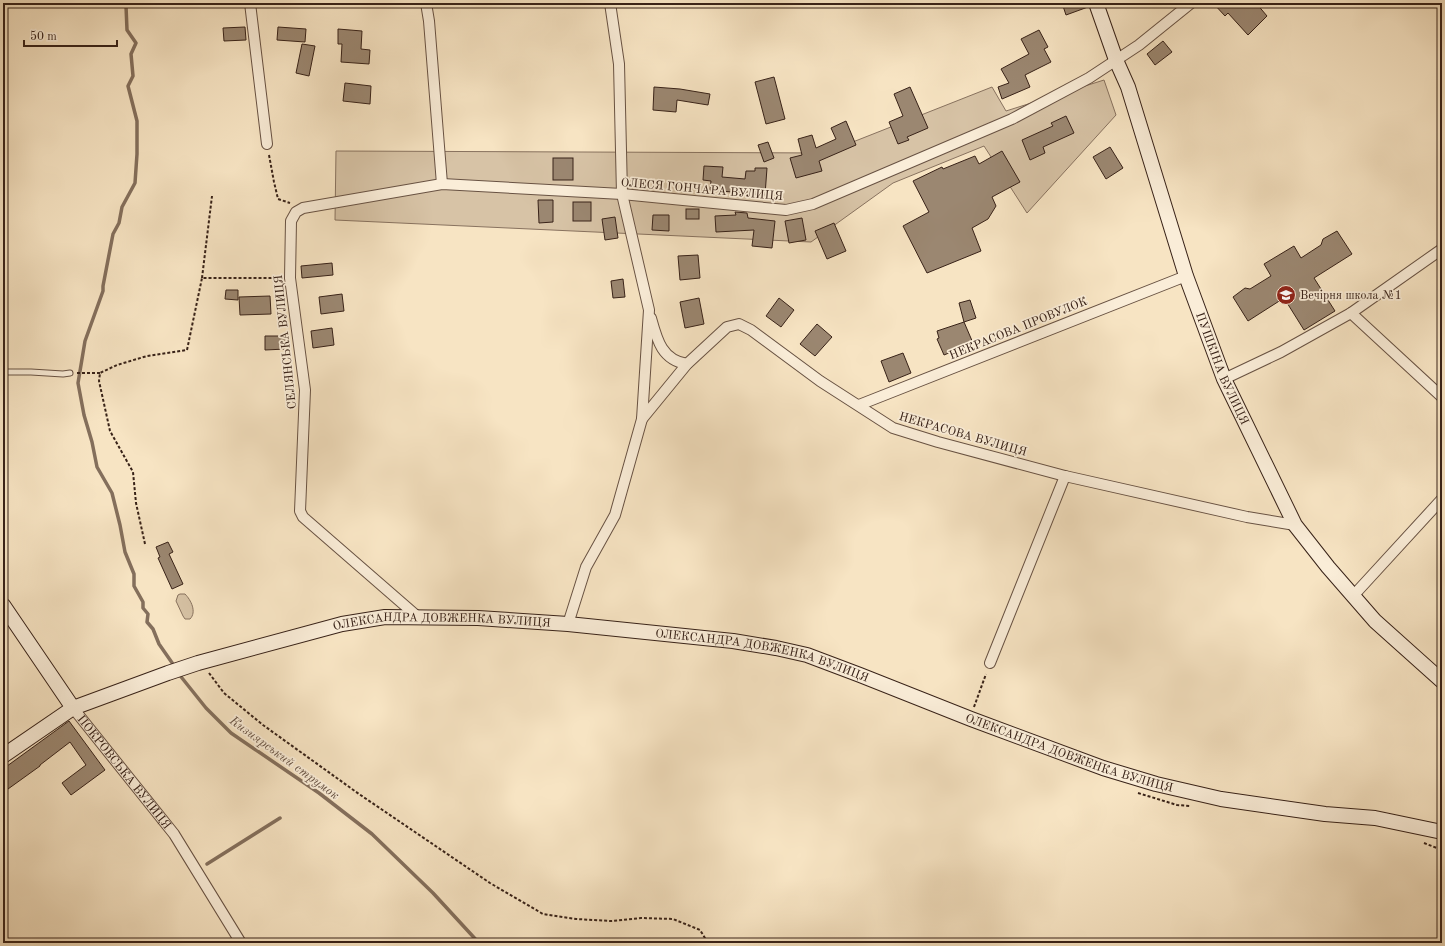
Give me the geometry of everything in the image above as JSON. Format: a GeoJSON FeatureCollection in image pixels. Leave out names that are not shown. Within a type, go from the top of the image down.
{"type":"FeatureCollection","features":[{"type":"Feature","properties":{"kind":"street"},"geometry":{"type":"LineString","coordinates":[[250,3],[267,144]]}},
{"type":"Feature","properties":{"kind":"street"},"geometry":{"type":"LineString","coordinates":[[426,3],[429,21],[442,184]]}},
{"type":"Feature","properties":{"kind":"street"},"geometry":{"type":"LineString","coordinates":[[610,3],[619,64],[622,194],[656,337],[669,357],[677,362],[687,364]]}},
{"type":"Feature","properties":{"kind":"street","name":"ПУШКІНА ВУЛИЦЯ"},"geometry":{"type":"LineString","coordinates":[[1096,3],[1116,60],[1128,87],[1186,276],[1224,378],[1295,525],[1375,621],[1442,681]]}},
{"type":"Feature","properties":{"kind":"street","name":"ОЛЕСЯ ГОНЧАРА ВУЛИЦЯ"},"geometry":{"type":"LineString","coordinates":[[303,208],[442,184],[622,194],[786,210],[813,204],[1012,118],[1089,78],[1139,45],[1191,3]]}},
{"type":"Feature","properties":{"kind":"street","name":"СЕЛЯНСЬКА ВУЛИЦЯ"},"geometry":{"type":"LineString","coordinates":[[303,208],[296,212],[291,221],[290,278],[305,390],[300,511],[303,517],[418,617]]}},
{"type":"Feature","properties":{"kind":"street"},"geometry":{"type":"LineString","coordinates":[[1224,378],[1280,352],[1351,313],[1442,249]]}},
{"type":"Feature","properties":{"kind":"street","name":"НЕКРАСОВА ПРОВУЛОК"},"geometry":{"type":"LineString","coordinates":[[859,405],[1186,276]]}},
{"type":"Feature","properties":{"kind":"street"},"geometry":{"type":"LineString","coordinates":[[568,624],[586,567],[615,515],[642,419],[649,310]]}},
{"type":"Feature","properties":{"kind":"street"},"geometry":{"type":"LineString","coordinates":[[1351,313],[1442,397]]}},
{"type":"Feature","properties":{"kind":"street","name":"НЕКРАСОВА ВУЛИЦЯ"},"geometry":{"type":"LineString","coordinates":[[642,419],[687,364],[727,327],[739,324],[751,330],[820,380],[893,428],[938,442],[1065,476],[1247,517],[1295,525]]}},
{"type":"Feature","properties":{"kind":"street"},"geometry":{"type":"LineString","coordinates":[[990,663],[1065,476]]}},
{"type":"Feature","properties":{"kind":"street"},"geometry":{"type":"LineString","coordinates":[[1353,596],[1442,499]]}},
{"type":"Feature","properties":{"kind":"street","name":"ПОКРОВСЬКА ВУЛИЦЯ"},"geometry":{"type":"LineString","coordinates":[[3,605],[73,708],[174,834],[240,943]]}},
{"type":"Feature","properties":{"kind":"street","name":"ОЛЕКСАНДРА ДОВЖЕНКА ВУЛИЦЯ"},"geometry":{"type":"LineString","coordinates":[[3,756],[73,708],[198,663],[342,624],[385,617],[478,618],[568,624],[733,641],[776,648],[807,656],[1103,768],[1156,784],[1221,799],[1311,812],[1375,818],[1441,830]]}},
{"type":"Feature","properties":{"kind":"lane"},"geometry":{"type":"LineString","coordinates":[[3,372],[70,373]]}},
{"type":"Feature","properties":{"kind":"path"},"geometry":{"type":"LineString","coordinates":[[267,144],[278,199],[303,208]]}},
{"type":"Feature","properties":{"kind":"path"},"geometry":{"type":"LineString","coordinates":[[70,373],[100,373],[117,365],[153,356],[187,350],[202,278],[212,196]]}},
{"type":"Feature","properties":{"kind":"path"},"geometry":{"type":"LineString","coordinates":[[202,278],[290,278]]}},
{"type":"Feature","properties":{"kind":"path"},"geometry":{"type":"LineString","coordinates":[[100,373],[99,380],[110,431],[133,472],[136,503],[145,544]]}},
{"type":"Feature","properties":{"kind":"path"},"geometry":{"type":"LineString","coordinates":[[198,663],[208,671],[224,693],[263,725],[359,794],[490,883],[542,914],[576,919],[611,921],[641,918],[673,919],[700,930],[708,943]]}},
{"type":"Feature","properties":{"kind":"path"},"geometry":{"type":"LineString","coordinates":[[973,708],[990,663]]}},
{"type":"Feature","properties":{"kind":"shaded area"},"geometry":{"type":"Polygon","coordinates":[[[1104,80],[1116,115],[1027,213],[984,146],[893,183],[811,242],[335,220],[336,151],[825,153],[992,87],[1006,111],[1104,80]]]}},
{"type":"Feature","properties":{"kind":"shaded area"},"geometry":{"type":"Polygon","coordinates":[[[185,594],[191,603],[193,613],[190,619],[185,619],[176,601],[178,595],[185,594]]]}},
{"type":"Feature","properties":{"kind":"building"},"geometry":{"type":"Polygon","coordinates":[[[1062,3],[1088,3],[1088,7],[1066,15],[1062,3]]]}},
{"type":"Feature","properties":{"kind":"building"},"geometry":{"type":"Polygon","coordinates":[[[1213,3],[1241,3],[1245,7],[1250,3],[1256,3],[1267,16],[1248,35],[1228,13],[1225,16],[1213,3]]]}},
{"type":"Feature","properties":{"kind":"building"},"geometry":{"type":"Polygon","coordinates":[[[245,27],[246,40],[224,41],[223,28],[245,27]]]}},
{"type":"Feature","properties":{"kind":"building"},"geometry":{"type":"Polygon","coordinates":[[[278,27],[306,29],[305,42],[277,40],[278,27]]]}},
{"type":"Feature","properties":{"kind":"building"},"geometry":{"type":"Polygon","coordinates":[[[338,29],[362,31],[361,49],[370,50],[369,64],[341,62],[342,44],[338,44],[338,29]]]}},
{"type":"Feature","properties":{"kind":"building"},"geometry":{"type":"Polygon","coordinates":[[[1039,30],[1048,47],[1044,49],[1051,62],[1025,75],[1030,87],[1002,99],[998,87],[1009,83],[1001,69],[1029,54],[1021,39],[1039,30]]]}},
{"type":"Feature","properties":{"kind":"building"},"geometry":{"type":"Polygon","coordinates":[[[1163,41],[1172,52],[1155,65],[1147,54],[1163,41]]]}},
{"type":"Feature","properties":{"kind":"building"},"geometry":{"type":"Polygon","coordinates":[[[302,44],[315,46],[309,76],[296,73],[302,44]]]}},
{"type":"Feature","properties":{"kind":"building"},"geometry":{"type":"Polygon","coordinates":[[[774,77],[785,119],[766,124],[755,82],[774,77]]]}},
{"type":"Feature","properties":{"kind":"building"},"geometry":{"type":"Polygon","coordinates":[[[345,83],[371,86],[370,104],[343,101],[345,83]]]}},
{"type":"Feature","properties":{"kind":"building"},"geometry":{"type":"Polygon","coordinates":[[[654,87],[680,89],[710,94],[708,105],[677,100],[676,112],[653,110],[654,87]]]}},
{"type":"Feature","properties":{"kind":"building"},"geometry":{"type":"Polygon","coordinates":[[[910,87],[928,128],[907,137],[909,140],[898,144],[889,122],[903,116],[894,94],[910,87]]]}},
{"type":"Feature","properties":{"kind":"building"},"geometry":{"type":"Polygon","coordinates":[[[1066,116],[1074,133],[1043,147],[1045,153],[1030,160],[1022,140],[1053,126],[1051,123],[1066,116]]]}},
{"type":"Feature","properties":{"kind":"building"},"geometry":{"type":"Polygon","coordinates":[[[846,121],[856,145],[819,161],[822,171],[796,178],[790,158],[802,155],[798,139],[812,135],[816,148],[836,139],[831,128],[846,121]]]}},
{"type":"Feature","properties":{"kind":"building"},"geometry":{"type":"Polygon","coordinates":[[[768,142],[774,158],[764,162],[758,145],[768,142]]]}},
{"type":"Feature","properties":{"kind":"building"},"geometry":{"type":"Polygon","coordinates":[[[1110,147],[1123,168],[1106,179],[1093,157],[1110,147]]]}},
{"type":"Feature","properties":{"kind":"building"},"geometry":{"type":"Polygon","coordinates":[[[1002,151],[1020,182],[992,197],[996,206],[988,219],[972,228],[981,251],[927,273],[903,226],[929,212],[913,181],[942,167],[943,169],[975,156],[979,164],[1002,151]]]}},
{"type":"Feature","properties":{"kind":"building"},"geometry":{"type":"Polygon","coordinates":[[[553,158],[573,158],[573,180],[553,180],[553,158]]]}},
{"type":"Feature","properties":{"kind":"building"},"geometry":{"type":"Polygon","coordinates":[[[704,166],[723,167],[722,177],[745,179],[746,171],[755,171],[755,168],[767,168],[765,195],[710,190],[711,181],[703,180],[704,166]]]}},
{"type":"Feature","properties":{"kind":"building"},"geometry":{"type":"Polygon","coordinates":[[[538,200],[553,200],[553,222],[539,223],[538,200]]]}},
{"type":"Feature","properties":{"kind":"building"},"geometry":{"type":"Polygon","coordinates":[[[573,202],[591,202],[591,221],[573,221],[573,202]]]}},
{"type":"Feature","properties":{"kind":"building"},"geometry":{"type":"Polygon","coordinates":[[[686,209],[699,209],[699,219],[686,219],[686,209]]]}},
{"type":"Feature","properties":{"kind":"building"},"geometry":{"type":"Polygon","coordinates":[[[735,212],[747,213],[748,218],[775,221],[772,248],[752,246],[754,230],[716,232],[715,216],[736,215],[735,212]]]}},
{"type":"Feature","properties":{"kind":"building"},"geometry":{"type":"Polygon","coordinates":[[[653,215],[669,215],[669,231],[652,230],[653,215]]]}},
{"type":"Feature","properties":{"kind":"building"},"geometry":{"type":"Polygon","coordinates":[[[615,217],[618,238],[605,240],[602,219],[615,217]]]}},
{"type":"Feature","properties":{"kind":"building"},"geometry":{"type":"Polygon","coordinates":[[[802,218],[806,240],[789,243],[785,221],[802,218]]]}},
{"type":"Feature","properties":{"kind":"building"},"geometry":{"type":"Polygon","coordinates":[[[834,223],[846,251],[827,259],[815,231],[834,223]]]}},
{"type":"Feature","properties":{"kind":"building"},"geometry":{"type":"Polygon","coordinates":[[[1337,231],[1352,254],[1314,278],[1335,311],[1304,330],[1284,298],[1248,321],[1233,297],[1245,288],[1250,289],[1271,276],[1264,264],[1294,246],[1301,258],[1321,245],[1323,239],[1337,231]]]}},
{"type":"Feature","properties":{"kind":"building"},"geometry":{"type":"Polygon","coordinates":[[[698,255],[700,278],[680,280],[678,256],[698,255]]]}},
{"type":"Feature","properties":{"kind":"building"},"geometry":{"type":"Polygon","coordinates":[[[332,263],[333,275],[302,278],[301,266],[332,263]]]}},
{"type":"Feature","properties":{"kind":"building"},"geometry":{"type":"Polygon","coordinates":[[[623,279],[625,297],[613,298],[611,281],[623,279]]]}},
{"type":"Feature","properties":{"kind":"building"},"geometry":{"type":"Polygon","coordinates":[[[226,290],[238,290],[238,300],[225,299],[226,290]]]}},
{"type":"Feature","properties":{"kind":"building"},"geometry":{"type":"Polygon","coordinates":[[[342,294],[344,311],[321,314],[319,297],[342,294]]]}},
{"type":"Feature","properties":{"kind":"building"},"geometry":{"type":"Polygon","coordinates":[[[270,296],[271,314],[240,315],[239,297],[270,296]]]}},
{"type":"Feature","properties":{"kind":"building"},"geometry":{"type":"Polygon","coordinates":[[[699,298],[704,324],[685,328],[680,302],[699,298]]]}},
{"type":"Feature","properties":{"kind":"building"},"geometry":{"type":"Polygon","coordinates":[[[779,298],[794,310],[781,327],[766,316],[779,298]]]}},
{"type":"Feature","properties":{"kind":"building"},"geometry":{"type":"Polygon","coordinates":[[[970,300],[976,318],[964,322],[959,303],[970,300]]]}},
{"type":"Feature","properties":{"kind":"building"},"geometry":{"type":"Polygon","coordinates":[[[964,322],[973,343],[944,355],[937,339],[939,338],[937,331],[964,322]]]}},
{"type":"Feature","properties":{"kind":"building"},"geometry":{"type":"Polygon","coordinates":[[[817,324],[832,337],[815,356],[800,344],[817,324]]]}},
{"type":"Feature","properties":{"kind":"building"},"geometry":{"type":"Polygon","coordinates":[[[332,328],[334,345],[313,348],[311,331],[332,328]]]}},
{"type":"Feature","properties":{"kind":"building"},"geometry":{"type":"Polygon","coordinates":[[[265,336],[286,336],[286,349],[265,350],[265,336]]]}},
{"type":"Feature","properties":{"kind":"building"},"geometry":{"type":"Polygon","coordinates":[[[903,353],[911,373],[889,382],[881,361],[903,353]]]}},
{"type":"Feature","properties":{"kind":"building"},"geometry":{"type":"Polygon","coordinates":[[[168,542],[173,552],[169,554],[183,584],[172,589],[158,558],[160,557],[156,547],[168,542]]]}},
{"type":"Feature","properties":{"kind":"building"},"geometry":{"type":"Polygon","coordinates":[[[69,721],[105,770],[71,795],[62,783],[86,765],[70,742],[8,789],[3,781],[3,769],[69,721]]]}},
{"type":"Feature","properties":{"kind":"waterway","name":"Кизиярський струмок"},"geometry":{"type":"LineString","coordinates":[[124,3],[126,6],[127,30],[136,43],[131,54],[133,76],[128,86],[137,121],[135,183],[122,207],[119,223],[113,234],[103,291],[85,341],[78,383],[84,415],[92,442],[97,467],[112,493],[125,552],[134,574],[134,586],[143,602],[143,608],[148,614],[147,622],[153,629],[159,644],[175,667]]}},
{"type":"Feature","properties":{"kind":"waterway","name":"Кизиярський струмок"},"geometry":{"type":"LineString","coordinates":[[178,673],[206,708],[231,733],[319,793],[372,834],[433,893],[479,943]]}},
{"type":"Feature","properties":{"kind":"waterway"},"geometry":{"type":"LineString","coordinates":[[207,864],[280,818]]}},
{"type":"Feature","properties":{"kind":"place","name":"Вечірня школа №1"},"geometry":{"type":"Point","coordinates":[1286,295]}}]}
